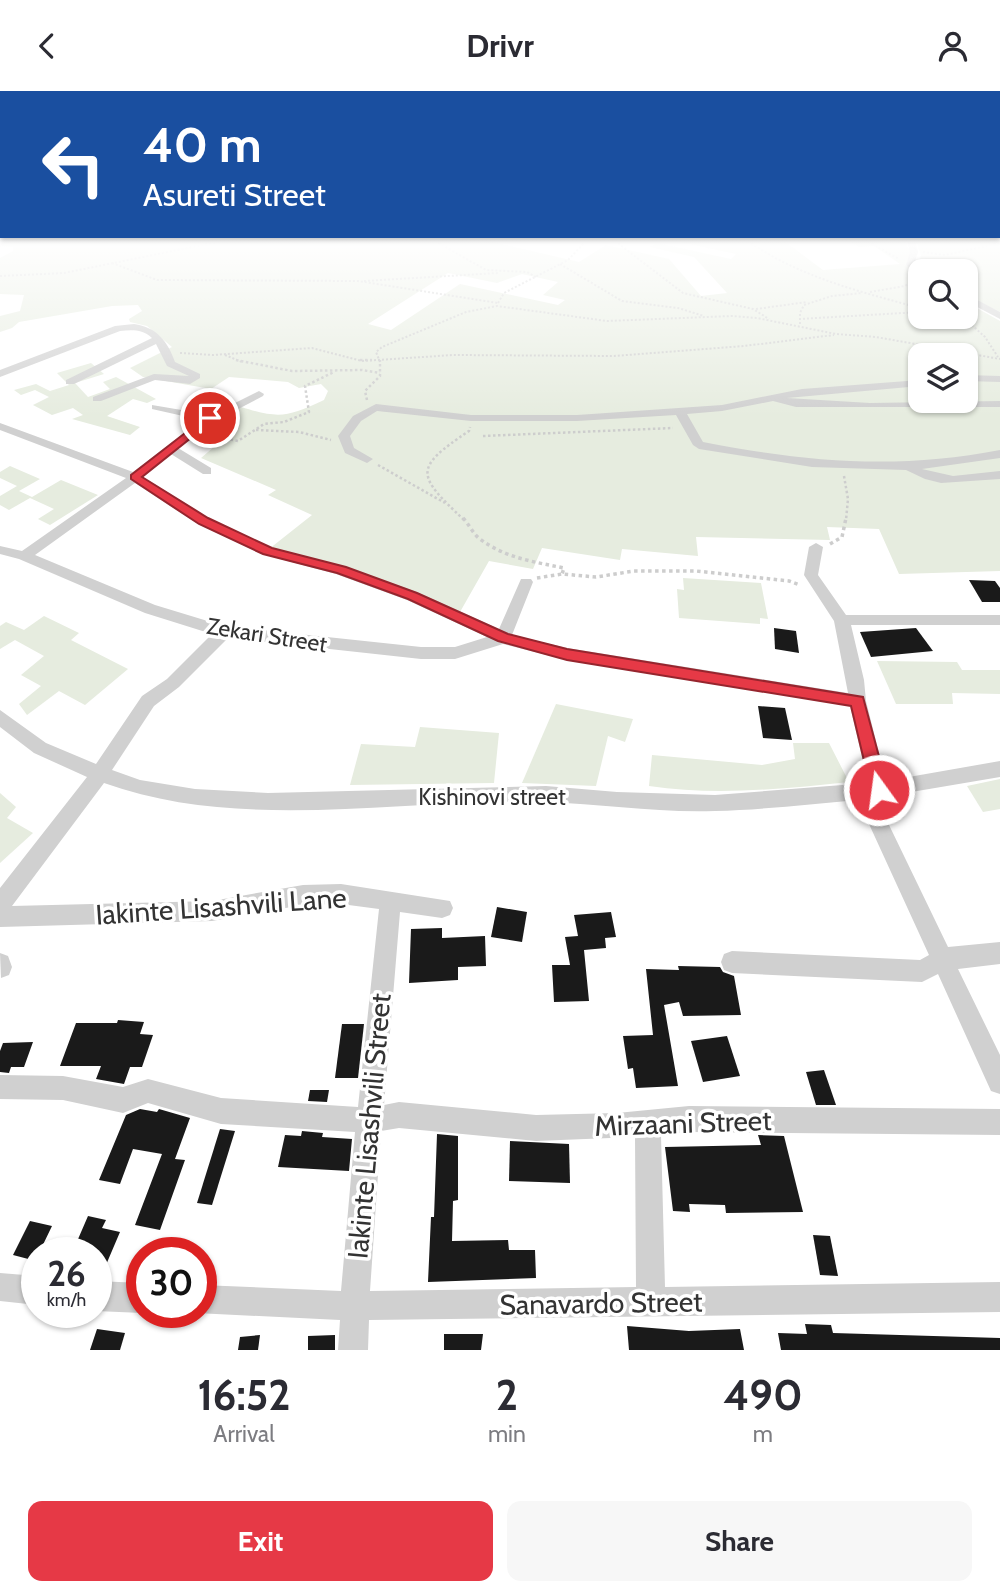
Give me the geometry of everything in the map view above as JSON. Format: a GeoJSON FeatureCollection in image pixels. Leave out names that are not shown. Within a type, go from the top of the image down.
{"type":"FeatureCollection","features":[{"type":"Feature","properties":{"kind":"street"},"geometry":{"type":"LineString","coordinates":[[978,304],[1000,316]]}},
{"type":"Feature","properties":{"kind":"street"},"geometry":{"type":"LineString","coordinates":[[0,374],[118,328],[132,326],[151,331],[167,352],[169,363],[196,376],[194,379],[154,377],[97,399]]}},
{"type":"Feature","properties":{"kind":"street"},"geometry":{"type":"LineString","coordinates":[[70,382],[158,339]]}},
{"type":"Feature","properties":{"kind":"street"},"geometry":{"type":"LineString","coordinates":[[978,378],[1000,379]]}},
{"type":"Feature","properties":{"kind":"street"},"geometry":{"type":"LineString","coordinates":[[367,459],[349,450],[344,436],[354,420],[365,411],[382,407],[471,418],[577,418],[680,412],[750,404],[802,392],[908,384]]}},
{"type":"Feature","properties":{"kind":"street"},"geometry":{"type":"LineString","coordinates":[[24,557],[135,477],[198,426],[260,394]]}},
{"type":"Feature","properties":{"kind":"street"},"geometry":{"type":"LineString","coordinates":[[774,398],[796,404],[821,405],[1000,404]]}},
{"type":"Feature","properties":{"kind":"street"},"geometry":{"type":"LineString","coordinates":[[156,407],[210,418]]}},
{"type":"Feature","properties":{"kind":"street"},"geometry":{"type":"LineString","coordinates":[[680,412],[699,445],[756,457],[841,468],[948,463],[1000,454]]}},
{"type":"Feature","properties":{"kind":"street"},"geometry":{"type":"LineString","coordinates":[[0,426],[135,477],[204,521],[267,551],[341,570],[401,591],[503,638],[567,655],[857,701]]}},
{"type":"Feature","properties":{"kind":"street"},"geometry":{"type":"LineString","coordinates":[[170,448],[207,471]]}},
{"type":"Feature","properties":{"kind":"street"},"geometry":{"type":"LineString","coordinates":[[908,466],[917,473],[941,480],[1000,475]]}},
{"type":"Feature","properties":{"kind":"street"},"geometry":{"type":"LineString","coordinates":[[816,547],[811,575],[842,620],[856,680],[871,791],[943,959],[1000,1082]]}},
{"type":"Feature","properties":{"kind":"street","name":"Zekari Street"},"geometry":{"type":"LineString","coordinates":[[1,552],[24,557],[150,610],[224,632],[421,653],[455,653],[503,638]]}},
{"type":"Feature","properties":{"kind":"street"},"geometry":{"type":"LineString","coordinates":[[503,638],[526,582]]}},
{"type":"Feature","properties":{"kind":"street"},"geometry":{"type":"LineString","coordinates":[[842,620],[1000,620]]}},
{"type":"Feature","properties":{"kind":"street"},"geometry":{"type":"LineString","coordinates":[[0,905],[100,774],[148,701],[173,683],[224,632]]}},
{"type":"Feature","properties":{"kind":"street","name":"Kishinovi street"},"geometry":{"type":"LineString","coordinates":[[0,717],[40,748],[140,788],[195,797],[268,801],[546,794],[617,800],[715,803],[871,791],[1000,769]]}},
{"type":"Feature","properties":{"kind":"street","name":"Iakinte Lisashvili Lane"},"geometry":{"type":"LineString","coordinates":[[0,918],[212,911],[303,895],[341,894],[442,908]]}},
{"type":"Feature","properties":{"kind":"street","name":"Iakinte Lisashvili Street"},"geometry":{"type":"LineString","coordinates":[[354,1350],[368,1120],[380,1011],[383,947],[391,902]]}},
{"type":"Feature","properties":{"kind":"street"},"geometry":{"type":"LineString","coordinates":[[732,962],[922,971],[943,959],[1000,953]]}},
{"type":"Feature","properties":{"kind":"street","name":"Mirzaani Street"},"geometry":{"type":"LineString","coordinates":[[0,1087],[63,1088],[123,1100],[148,1091],[165,1093],[221,1111],[368,1120],[399,1115],[536,1128],[689,1119],[1000,1122]]}},
{"type":"Feature","properties":{"kind":"street"},"geometry":{"type":"LineString","coordinates":[[648,1123],[651,1302]]}},
{"type":"Feature","properties":{"kind":"street"},"geometry":{"type":"LineString","coordinates":[[0,1287],[21,1289]]}},
{"type":"Feature","properties":{"kind":"street","name":"Sanavardo Street"},"geometry":{"type":"LineString","coordinates":[[217,1301],[355,1306],[1000,1297]]}},
{"type":"Feature","properties":{"kind":"path"},"geometry":{"type":"LineString","coordinates":[[471,300],[607,321],[732,316],[771,320],[836,334],[876,337],[999,358]]}},
{"type":"Feature","properties":{"kind":"path"},"geometry":{"type":"LineString","coordinates":[[382,407],[365,399],[365,391],[380,373],[380,361],[376,352],[391,341],[466,312],[497,304],[500,300]]}},
{"type":"Feature","properties":{"kind":"path"},"geometry":{"type":"LineString","coordinates":[[620,300],[678,308],[709,317]]}},
{"type":"Feature","properties":{"kind":"path"},"geometry":{"type":"LineString","coordinates":[[713,300],[754,309],[771,320]]}},
{"type":"Feature","properties":{"kind":"path"},"geometry":{"type":"LineString","coordinates":[[754,309],[821,300]]}},
{"type":"Feature","properties":{"kind":"path"},"geometry":{"type":"LineString","coordinates":[[889,300],[908,306]]}},
{"type":"Feature","properties":{"kind":"path"},"geometry":{"type":"LineString","coordinates":[[800,325],[799,319],[804,305],[814,301]]}},
{"type":"Feature","properties":{"kind":"path"},"geometry":{"type":"LineString","coordinates":[[799,319],[908,311]]}},
{"type":"Feature","properties":{"kind":"path"},"geometry":{"type":"LineString","coordinates":[[976,329],[999,358]]}},
{"type":"Feature","properties":{"kind":"path"},"geometry":{"type":"LineString","coordinates":[[167,352],[223,354],[312,348],[342,358],[380,361],[402,357],[453,355],[614,356],[744,347],[836,334]]}},
{"type":"Feature","properties":{"kind":"path"},"geometry":{"type":"LineString","coordinates":[[223,354],[246,365],[380,373]]}},
{"type":"Feature","properties":{"kind":"path"},"geometry":{"type":"LineString","coordinates":[[198,426],[207,436],[237,441],[264,424],[303,416],[309,412],[305,386],[334,372]]}},
{"type":"Feature","properties":{"kind":"path"},"geometry":{"type":"LineString","coordinates":[[471,418],[469,431],[439,451],[429,463],[426,475],[433,490],[471,526],[477,537],[495,549],[519,559],[564,568],[562,574]]}},
{"type":"Feature","properties":{"kind":"path"},"geometry":{"type":"LineString","coordinates":[[483,436],[688,428]]}},
{"type":"Feature","properties":{"kind":"path"},"geometry":{"type":"LineString","coordinates":[[254,430],[299,432],[345,443]]}},
{"type":"Feature","properties":{"kind":"path"},"geometry":{"type":"LineString","coordinates":[[367,459],[450,506]]}},
{"type":"Feature","properties":{"kind":"path"},"geometry":{"type":"LineString","coordinates":[[816,547],[835,543],[842,537],[848,496],[841,468]]}},
{"type":"Feature","properties":{"kind":"path"},"geometry":{"type":"LineString","coordinates":[[526,582],[544,575],[596,577],[634,571],[696,571],[789,581],[822,593]]}},
{"type":"Feature","properties":{"kind":"shaded area"},"geometry":{"type":"Polygon","coordinates":[[[23,300],[406,300],[368,324],[391,330],[436,300],[534,300],[558,305],[564,300],[908,300],[908,329],[978,329],[978,309],[1000,321],[1000,571],[899,574],[879,529],[827,527],[830,540],[696,537],[698,556],[622,549],[620,560],[542,548],[533,569],[489,561],[460,612],[269,549],[312,515],[268,495],[276,490],[201,458],[215,446],[189,439],[206,423],[241,407],[275,415],[292,413],[311,406],[324,400],[328,391],[321,384],[299,388],[288,382],[229,377],[211,389],[143,377],[130,368],[172,347],[147,326],[130,322],[129,319],[142,311],[138,305],[112,306],[19,322],[0,332],[0,316],[20,311],[23,300]]]}},
{"type":"Feature","properties":{"kind":"shaded area"},"geometry":{"type":"Polygon","coordinates":[[[978,300],[1000,300],[1000,312],[978,301],[978,300]]]}},
{"type":"Feature","properties":{"kind":"shaded area"},"geometry":{"type":"Polygon","coordinates":[[[91,363],[104,374],[75,383],[88,397],[110,389],[103,382],[116,377],[156,399],[147,403],[133,399],[107,416],[140,427],[130,435],[72,419],[83,415],[73,408],[52,415],[33,405],[49,397],[35,390],[21,395],[14,390],[36,384],[50,391],[69,385],[57,373],[91,363]]]}},
{"type":"Feature","properties":{"kind":"shaded area"},"geometry":{"type":"Polygon","coordinates":[[[10,466],[40,479],[19,491],[32,497],[61,480],[98,495],[50,525],[38,519],[54,509],[30,498],[9,510],[0,505],[0,496],[17,486],[0,478],[0,472],[10,466]]]}},
{"type":"Feature","properties":{"kind":"shaded area"},"geometry":{"type":"Polygon","coordinates":[[[683,578],[761,583],[768,619],[760,618],[760,624],[679,618],[677,589],[684,590],[683,578]]]}},
{"type":"Feature","properties":{"kind":"shaded area"},"geometry":{"type":"Polygon","coordinates":[[[44,616],[79,633],[71,640],[128,669],[85,705],[59,691],[27,715],[19,704],[41,686],[21,675],[44,656],[15,640],[0,649],[0,626],[6,622],[24,630],[44,616]]]}},
{"type":"Feature","properties":{"kind":"shaded area"},"geometry":{"type":"Polygon","coordinates":[[[877,661],[957,662],[962,670],[1000,670],[1000,694],[952,693],[953,704],[896,704],[877,661]]]}},
{"type":"Feature","properties":{"kind":"shaded area"},"geometry":{"type":"Polygon","coordinates":[[[556,704],[633,719],[625,742],[608,736],[596,786],[522,783],[556,704]]]}},
{"type":"Feature","properties":{"kind":"shaded area"},"geometry":{"type":"Polygon","coordinates":[[[420,727],[499,733],[494,783],[350,785],[361,744],[415,747],[420,727]]]}},
{"type":"Feature","properties":{"kind":"shaded area"},"geometry":{"type":"Polygon","coordinates":[[[793,743],[829,743],[849,782],[724,791],[649,786],[652,755],[762,765],[795,759],[793,743]]]}},
{"type":"Feature","properties":{"kind":"shaded area"},"geometry":{"type":"Polygon","coordinates":[[[1000,779],[1000,809],[983,812],[967,786],[1000,779]]]}},
{"type":"Feature","properties":{"kind":"shaded area"},"geometry":{"type":"Polygon","coordinates":[[[0,793],[16,807],[7,818],[33,833],[0,863],[0,793]]]}},
{"type":"Feature","properties":{"kind":"building"},"geometry":{"type":"Polygon","coordinates":[[[969,580],[995,581],[1000,588],[1000,602],[982,602],[969,580]]]}},
{"type":"Feature","properties":{"kind":"building"},"geometry":{"type":"Polygon","coordinates":[[[774,628],[796,631],[799,653],[775,649],[774,628]]]}},
{"type":"Feature","properties":{"kind":"building"},"geometry":{"type":"Polygon","coordinates":[[[916,628],[933,651],[871,657],[860,632],[916,628]]]}},
{"type":"Feature","properties":{"kind":"building"},"geometry":{"type":"Polygon","coordinates":[[[758,706],[785,708],[792,740],[763,738],[758,706]]]}},
{"type":"Feature","properties":{"kind":"building"},"geometry":{"type":"Polygon","coordinates":[[[497,907],[527,912],[522,942],[491,937],[497,907]]]}},
{"type":"Feature","properties":{"kind":"building"},"geometry":{"type":"Polygon","coordinates":[[[611,912],[616,937],[605,938],[606,948],[584,950],[589,1001],[554,1002],[552,965],[570,965],[565,937],[578,936],[574,915],[611,912]]]}},
{"type":"Feature","properties":{"kind":"building"},"geometry":{"type":"Polygon","coordinates":[[[442,928],[442,938],[485,936],[486,966],[458,967],[458,980],[409,983],[411,929],[442,928]]]}},
{"type":"Feature","properties":{"kind":"building"},"geometry":{"type":"Polygon","coordinates":[[[678,966],[720,967],[723,972],[734,976],[741,1015],[683,1016],[679,1002],[664,1005],[678,1086],[636,1088],[633,1068],[628,1069],[623,1036],[653,1035],[646,969],[679,970],[678,966]]]}},
{"type":"Feature","properties":{"kind":"building"},"geometry":{"type":"Polygon","coordinates":[[[118,1020],[144,1022],[140,1034],[153,1035],[142,1067],[130,1067],[124,1084],[96,1079],[101,1066],[60,1066],[76,1023],[117,1023],[118,1020]]]}},
{"type":"Feature","properties":{"kind":"building"},"geometry":{"type":"Polygon","coordinates":[[[342,1024],[364,1024],[358,1078],[335,1078],[342,1024]]]}},
{"type":"Feature","properties":{"kind":"building"},"geometry":{"type":"Polygon","coordinates":[[[727,1036],[740,1076],[703,1082],[691,1041],[727,1036]]]}},
{"type":"Feature","properties":{"kind":"building"},"geometry":{"type":"Polygon","coordinates":[[[33,1042],[24,1067],[11,1067],[9,1073],[0,1072],[0,1051],[3,1043],[33,1042]]]}},
{"type":"Feature","properties":{"kind":"building"},"geometry":{"type":"Polygon","coordinates":[[[824,1070],[836,1105],[816,1105],[806,1072],[824,1070]]]}},
{"type":"Feature","properties":{"kind":"building"},"geometry":{"type":"Polygon","coordinates":[[[310,1090],[329,1090],[327,1102],[308,1101],[310,1090]]]}},
{"type":"Feature","properties":{"kind":"building"},"geometry":{"type":"Polygon","coordinates":[[[140,1109],[157,1112],[159,1109],[190,1118],[175,1159],[185,1160],[160,1230],[135,1225],[162,1154],[133,1149],[120,1184],[99,1180],[126,1115],[140,1109]]]}},
{"type":"Feature","properties":{"kind":"building"},"geometry":{"type":"Polygon","coordinates":[[[220,1129],[235,1131],[212,1205],[197,1203],[220,1129]]]}},
{"type":"Feature","properties":{"kind":"building"},"geometry":{"type":"Polygon","coordinates":[[[302,1131],[323,1133],[322,1137],[352,1139],[349,1171],[278,1167],[285,1135],[301,1136],[302,1131]]]}},
{"type":"Feature","properties":{"kind":"building"},"geometry":{"type":"Polygon","coordinates":[[[437,1134],[458,1136],[458,1200],[453,1201],[452,1241],[508,1240],[509,1250],[535,1250],[536,1278],[428,1282],[437,1134]]]}},
{"type":"Feature","properties":{"kind":"building"},"geometry":{"type":"Polygon","coordinates":[[[758,1135],[784,1136],[803,1212],[726,1213],[725,1205],[689,1204],[690,1212],[673,1211],[665,1147],[761,1145],[758,1135]]]}},
{"type":"Feature","properties":{"kind":"building"},"geometry":{"type":"Polygon","coordinates":[[[510,1141],[569,1144],[570,1183],[509,1181],[510,1141]]]}},
{"type":"Feature","properties":{"kind":"building"},"geometry":{"type":"Polygon","coordinates":[[[88,1216],[106,1220],[102,1228],[120,1232],[112,1251],[112,1237],[79,1237],[88,1216]]]}},
{"type":"Feature","properties":{"kind":"building"},"geometry":{"type":"Polygon","coordinates":[[[30,1221],[52,1226],[47,1237],[22,1237],[30,1221]]]}},
{"type":"Feature","properties":{"kind":"building"},"geometry":{"type":"Polygon","coordinates":[[[813,1235],[830,1236],[838,1276],[820,1275],[813,1235]]]}},
{"type":"Feature","properties":{"kind":"building"},"geometry":{"type":"Polygon","coordinates":[[[21,1239],[21,1257],[13,1255],[21,1239]]]}},
{"type":"Feature","properties":{"kind":"building"},"geometry":{"type":"Polygon","coordinates":[[[805,1324],[831,1325],[833,1333],[1000,1338],[1000,1350],[781,1350],[778,1333],[807,1334],[805,1324]]]}},
{"type":"Feature","properties":{"kind":"building"},"geometry":{"type":"Polygon","coordinates":[[[627,1326],[689,1331],[740,1329],[744,1350],[629,1350],[627,1326]]]}},
{"type":"Feature","properties":{"kind":"building"},"geometry":{"type":"Polygon","coordinates":[[[97,1329],[125,1333],[120,1350],[90,1350],[97,1329]]]}},
{"type":"Feature","properties":{"kind":"building"},"geometry":{"type":"Polygon","coordinates":[[[444,1334],[483,1334],[481,1350],[444,1350],[444,1334]]]}},
{"type":"Feature","properties":{"kind":"building"},"geometry":{"type":"Polygon","coordinates":[[[260,1335],[258,1350],[238,1350],[240,1337],[260,1335]]]}},
{"type":"Feature","properties":{"kind":"building"},"geometry":{"type":"Polygon","coordinates":[[[335,1335],[335,1350],[308,1350],[308,1336],[335,1335]]]}},
{"type":"Feature","properties":{"kind":"route"},"geometry":{"type":"LineString","coordinates":[[210,418],[135,477],[204,521],[267,551],[341,570],[412,596],[503,638],[567,655],[745,681],[857,701],[879,790]]}}]}
